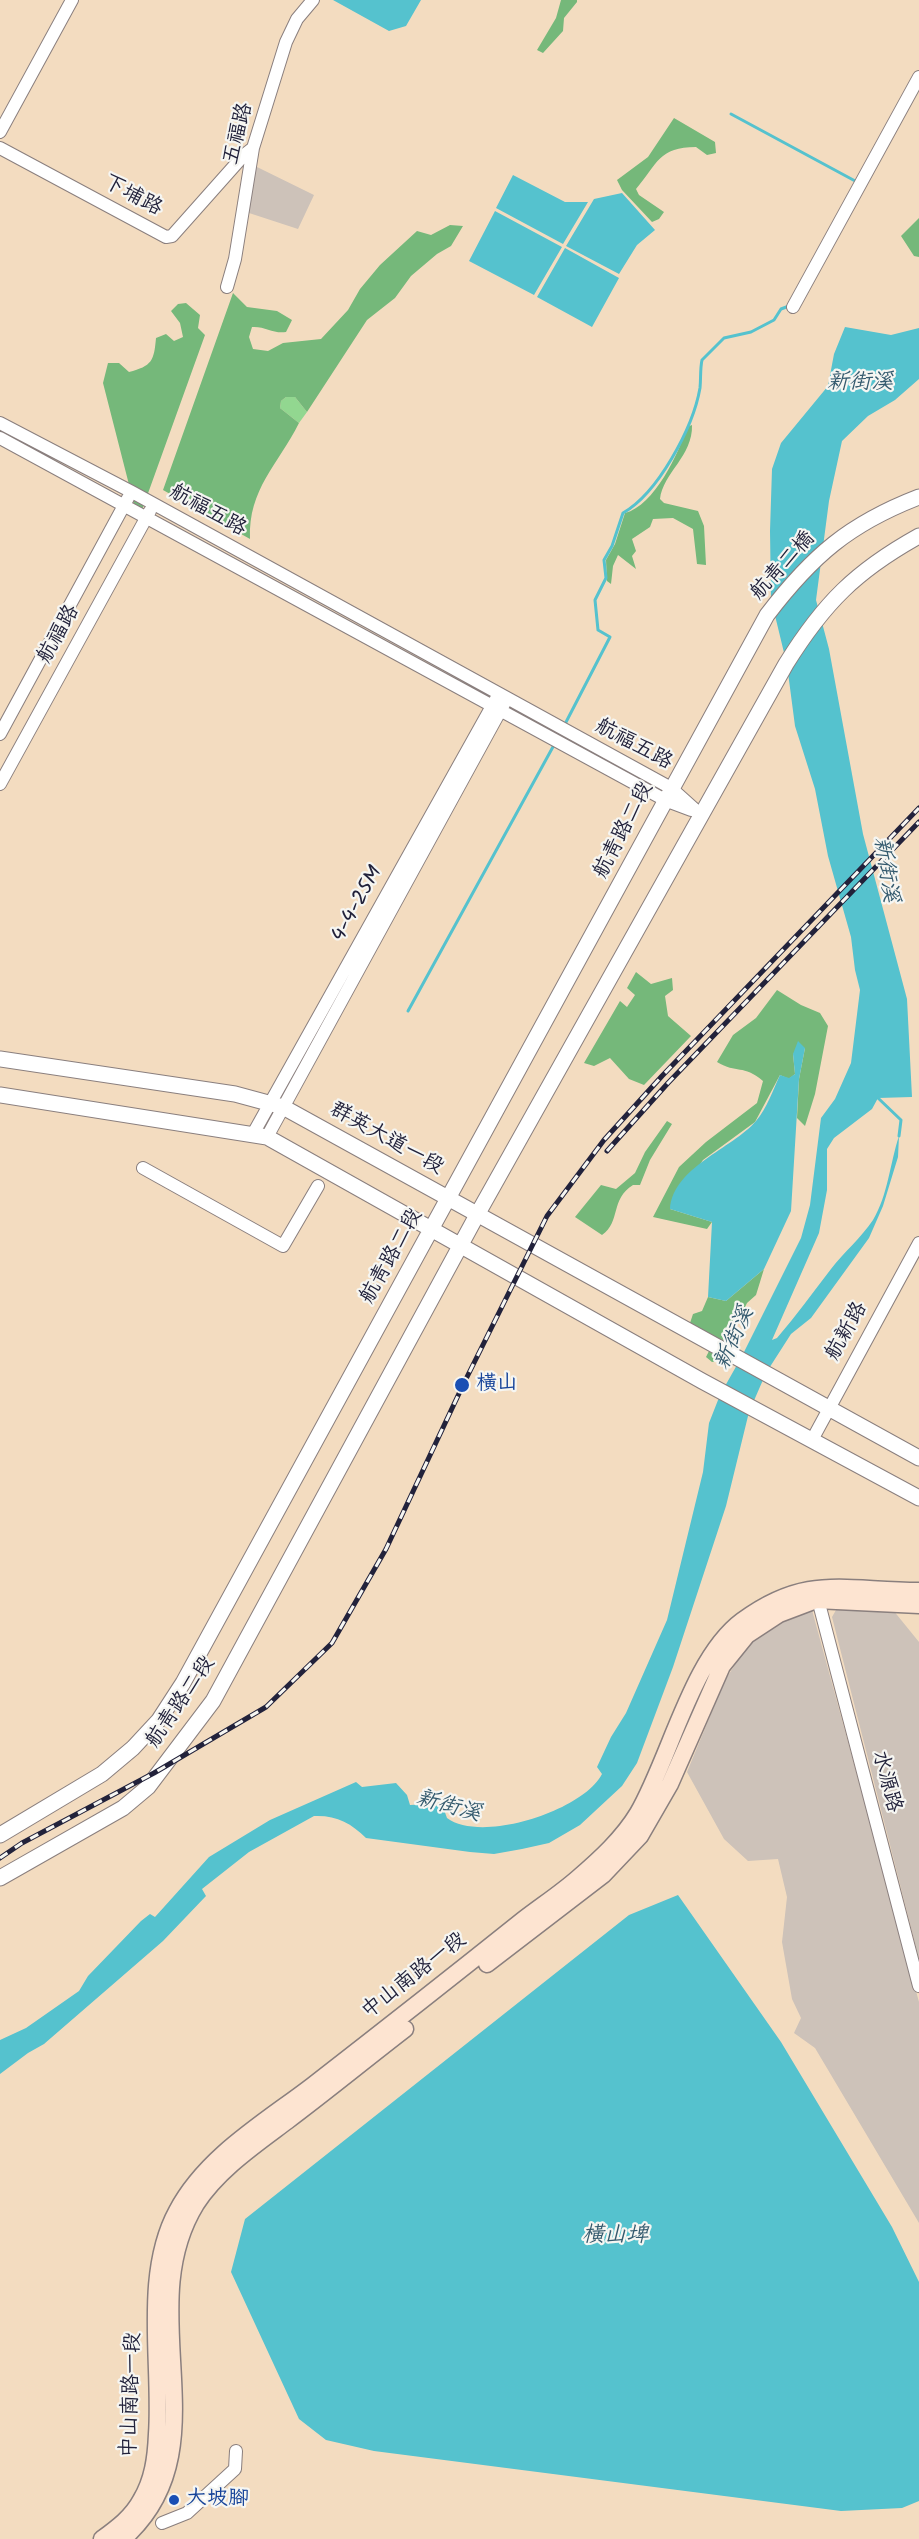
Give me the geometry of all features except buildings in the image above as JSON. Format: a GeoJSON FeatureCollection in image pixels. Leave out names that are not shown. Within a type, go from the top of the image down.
{"type":"FeatureCollection","features":[{"type":"Feature","properties":{"kind":"main road","name":"中山南路一段"},"geometry":{"type":"LineString","coordinates":[[123,2539],[142,2521],[154,2503],[165,2481],[171,2460],[173,2402],[169,2283],[183,2232],[197,2203],[252,2146],[621,1858],[640,1836],[655,1812],[722,1666],[734,1649],[764,1622],[833,1586],[919,1591]]}},
{"type":"Feature","properties":{"kind":"main road","name":"中山南路一段"},"geometry":{"type":"LineString","coordinates":[[102,2539],[124,2522],[141,2501],[153,2470],[159,2404],[157,2275],[175,2213],[191,2189],[234,2145],[462,1971],[576,1880],[622,1835],[639,1811],[707,1659],[724,1637],[771,1603],[798,1590],[919,1605]]}},
{"type":"Feature","properties":{"kind":"street"},"geometry":{"type":"LineString","coordinates":[[0,132],[72,0]]}},
{"type":"Feature","properties":{"kind":"street","name":"五福路"},"geometry":{"type":"LineString","coordinates":[[227,287],[235,259],[253,148],[286,42],[297,19],[313,0]]}},
{"type":"Feature","properties":{"kind":"street"},"geometry":{"type":"LineString","coordinates":[[793,307],[919,77]]}},
{"type":"Feature","properties":{"kind":"street","name":"下埔路"},"geometry":{"type":"LineString","coordinates":[[0,148],[166,237],[172,236],[244,155],[253,148]]}},
{"type":"Feature","properties":{"kind":"street","name":"航福五路"},"geometry":{"type":"LineString","coordinates":[[0,423],[132,492],[499,703],[556,741],[669,794]]}},
{"type":"Feature","properties":{"kind":"street","name":"航福五路"},"geometry":{"type":"LineString","coordinates":[[0,438],[669,794],[701,815]]}},
{"type":"Feature","properties":{"kind":"street","name":"航福路"},"geometry":{"type":"LineString","coordinates":[[0,734],[132,492]]}},
{"type":"Feature","properties":{"kind":"street","name":"航青二橋"},"geometry":{"type":"LineString","coordinates":[[753,638],[788,588],[819,555],[851,529],[919,497]]}},
{"type":"Feature","properties":{"kind":"street","name":"航福路"},"geometry":{"type":"LineString","coordinates":[[0,784],[153,505]]}},
{"type":"Feature","properties":{"kind":"street","name":"航青路二段"},"geometry":{"type":"LineString","coordinates":[[0,1878],[123,1808],[148,1788],[213,1701],[477,1215],[804,635],[829,602],[873,563],[919,536]]}},
{"type":"Feature","properties":{"kind":"street","name":"航青路二段"},"geometry":{"type":"LineString","coordinates":[[0,1835],[102,1774],[133,1748],[159,1720],[206,1642],[450,1200],[753,638]]}},
{"type":"Feature","properties":{"kind":"street","name":"4-4-25M"},"geometry":{"type":"LineString","coordinates":[[260,1135],[499,703]]}},
{"type":"Feature","properties":{"kind":"street","name":"群英大道一段"},"geometry":{"type":"LineString","coordinates":[[0,1059],[235,1094],[278,1105],[828,1408]]}},
{"type":"Feature","properties":{"kind":"street"},"geometry":{"type":"LineString","coordinates":[[0,1095],[260,1135],[462,1244],[702,1381],[919,1498]]}},
{"type":"Feature","properties":{"kind":"street"},"geometry":{"type":"LineString","coordinates":[[144,1168],[283,1246],[318,1186]]}},
{"type":"Feature","properties":{"kind":"street","name":"航新路"},"geometry":{"type":"LineString","coordinates":[[812,1440],[919,1243]]}},
{"type":"Feature","properties":{"kind":"street"},"geometry":{"type":"LineString","coordinates":[[907,1265],[919,1271]]}},
{"type":"Feature","properties":{"kind":"street"},"geometry":{"type":"LineString","coordinates":[[828,1408],[919,1458]]}},
{"type":"Feature","properties":{"kind":"street","name":"水源路"},"geometry":{"type":"LineString","coordinates":[[816,1594],[919,1986]]}},
{"type":"Feature","properties":{"kind":"street"},"geometry":{"type":"LineString","coordinates":[[162,2523],[187,2513],[235,2469],[236,2451]]}},
{"type":"Feature","properties":{"kind":"shaded area"},"geometry":{"type":"Polygon","coordinates":[[[255,166],[314,195],[298,229],[246,212],[255,166]]]}},
{"type":"Feature","properties":{"kind":"shaded area"},"geometry":{"type":"Polygon","coordinates":[[[847,1605],[893,1610],[919,1642],[919,1959],[832,1617],[836,1610],[847,1605]]]}},
{"type":"Feature","properties":{"kind":"shaded area"},"geometry":{"type":"Polygon","coordinates":[[[812,1610],[919,2002],[919,2223],[815,2048],[794,2033],[801,2018],[792,1999],[782,1942],[787,1897],[778,1859],[748,1861],[724,1839],[687,1772],[725,1680],[740,1657],[755,1638],[775,1623],[812,1610]]]}},
{"type":"Feature","properties":{"kind":"green space"},"geometry":{"type":"Polygon","coordinates":[[[561,0],[577,0],[577,2],[564,18],[563,31],[543,53],[537,50],[556,18],[561,0]]]}},
{"type":"Feature","properties":{"kind":"green space"},"geometry":{"type":"Polygon","coordinates":[[[674,118],[715,142],[716,153],[707,155],[696,147],[684,148],[674,150],[660,158],[636,189],[639,195],[664,212],[659,219],[652,222],[622,190],[617,180],[648,157],[674,118]]]}},
{"type":"Feature","properties":{"kind":"green space"},"geometry":{"type":"Polygon","coordinates":[[[919,218],[919,257],[914,256],[901,236],[919,218]]]}},
{"type":"Feature","properties":{"kind":"green space"},"geometry":{"type":"Polygon","coordinates":[[[450,225],[463,226],[451,246],[437,254],[411,276],[395,298],[367,320],[307,412],[295,397],[286,397],[281,401],[280,408],[299,423],[259,491],[251,521],[250,539],[163,490],[233,293],[247,307],[277,311],[292,320],[286,332],[252,327],[249,337],[253,349],[268,351],[283,343],[321,339],[348,310],[360,289],[380,265],[417,231],[431,235],[450,225]]]}},
{"type":"Feature","properties":{"kind":"green space"},"geometry":{"type":"Polygon","coordinates":[[[186,303],[200,315],[198,328],[205,335],[142,510],[136,512],[103,383],[108,363],[119,363],[129,372],[137,370],[147,365],[153,357],[156,338],[166,334],[174,341],[183,337],[180,323],[171,311],[178,304],[186,303]]]}},
{"type":"Feature","properties":{"kind":"green space"},"geometry":{"type":"Polygon","coordinates":[[[286,397],[295,397],[307,412],[299,423],[280,408],[281,401],[286,397]]]}},
{"type":"Feature","properties":{"kind":"green space"},"geometry":{"type":"Polygon","coordinates":[[[692,425],[688,446],[666,481],[660,499],[664,503],[698,511],[704,526],[706,565],[697,564],[693,529],[673,518],[653,519],[650,527],[632,539],[636,551],[632,556],[636,569],[618,555],[613,566],[611,584],[607,581],[606,560],[615,544],[625,513],[636,508],[655,490],[672,464],[687,427],[692,425]]]}},
{"type":"Feature","properties":{"kind":"green space"},"geometry":{"type":"Polygon","coordinates":[[[636,972],[651,984],[672,978],[673,990],[665,996],[668,1016],[691,1036],[644,1085],[629,1079],[610,1058],[594,1066],[584,1063],[620,1001],[627,1007],[635,995],[627,988],[636,972]]]}},
{"type":"Feature","properties":{"kind":"green space"},"geometry":{"type":"Polygon","coordinates":[[[777,990],[801,1005],[820,1013],[828,1026],[815,1094],[805,1126],[797,1118],[799,1079],[805,1048],[793,1054],[795,1074],[789,1079],[780,1075],[755,1122],[703,1160],[670,1209],[712,1222],[707,1229],[653,1217],[679,1167],[706,1142],[757,1103],[763,1081],[750,1073],[717,1062],[733,1035],[756,1018],[777,990]]]}},
{"type":"Feature","properties":{"kind":"green space"},"geometry":{"type":"Polygon","coordinates":[[[667,1121],[672,1124],[650,1160],[640,1185],[633,1185],[621,1197],[608,1230],[602,1235],[575,1217],[601,1185],[616,1189],[635,1173],[645,1152],[667,1121]]]}},
{"type":"Feature","properties":{"kind":"green space"},"geometry":{"type":"Polygon","coordinates":[[[764,1269],[756,1295],[747,1303],[719,1361],[712,1362],[706,1357],[712,1345],[689,1326],[693,1314],[702,1311],[708,1297],[726,1301],[764,1269]]]}},
{"type":"Feature","properties":{"kind":"water"},"geometry":{"type":"Polygon","coordinates":[[[333,0],[421,0],[406,26],[389,31],[333,0]]]}},
{"type":"Feature","properties":{"kind":"water"},"geometry":{"type":"Polygon","coordinates":[[[513,175],[565,202],[588,202],[563,244],[496,208],[513,175]]]}},
{"type":"Feature","properties":{"kind":"water"},"geometry":{"type":"Polygon","coordinates":[[[622,193],[655,230],[637,245],[619,274],[566,246],[594,199],[622,193]]]}},
{"type":"Feature","properties":{"kind":"water"},"geometry":{"type":"Polygon","coordinates":[[[495,211],[562,247],[534,295],[469,261],[495,211]]]}},
{"type":"Feature","properties":{"kind":"water"},"geometry":{"type":"Polygon","coordinates":[[[565,248],[619,278],[592,327],[537,297],[565,248]]]}},
{"type":"Feature","properties":{"kind":"water","name":"新街溪"},"geometry":{"type":"Polygon","coordinates":[[[845,327],[891,335],[919,328],[919,379],[895,400],[868,416],[842,441],[829,501],[816,600],[829,649],[863,834],[907,999],[912,1097],[878,1098],[872,1109],[834,1138],[827,1149],[827,1190],[819,1233],[772,1340],[784,1330],[873,1220],[885,1190],[899,1136],[898,1157],[883,1206],[869,1238],[811,1318],[791,1334],[766,1373],[749,1412],[726,1506],[673,1667],[637,1763],[622,1786],[580,1825],[549,1843],[494,1854],[366,1838],[343,1821],[314,1816],[249,1852],[202,1889],[206,1896],[163,1941],[44,2044],[0,2074],[0,2040],[26,2028],[79,1991],[88,1976],[141,1921],[150,1914],[155,1917],[209,1857],[270,1820],[356,1782],[362,1787],[396,1783],[407,1795],[410,1805],[429,1804],[443,1807],[447,1818],[463,1825],[483,1827],[507,1825],[554,1811],[575,1800],[592,1787],[602,1774],[597,1767],[611,1737],[626,1713],[667,1620],[703,1472],[709,1423],[720,1395],[801,1238],[810,1205],[821,1118],[835,1099],[851,1063],[860,990],[851,937],[828,856],[815,789],[795,726],[787,665],[771,599],[770,531],[772,469],[781,443],[828,386],[834,354],[845,327]]]}},
{"type":"Feature","properties":{"kind":"water"},"geometry":{"type":"Polygon","coordinates":[[[798,1041],[805,1048],[799,1079],[791,1211],[764,1269],[726,1301],[708,1297],[712,1222],[670,1209],[674,1194],[681,1181],[692,1170],[733,1141],[756,1121],[767,1105],[780,1075],[789,1078],[795,1074],[793,1054],[798,1041]]]}},
{"type":"Feature","properties":{"kind":"water","name":"橫山埤"},"geometry":{"type":"Polygon","coordinates":[[[678,1895],[781,2042],[892,2227],[919,2282],[919,2501],[902,2508],[841,2511],[374,2451],[326,2440],[299,2419],[231,2272],[245,2219],[629,1915],[678,1895]]]}},
{"type":"Feature","properties":{"kind":"waterway"},"geometry":{"type":"LineString","coordinates":[[731,114],[857,182]]}},
{"type":"Feature","properties":{"kind":"waterway"},"geometry":{"type":"LineString","coordinates":[[564,726],[610,637],[598,630],[595,600],[606,578],[604,560],[612,546],[623,513],[649,491],[682,440],[696,404],[700,388],[702,360],[724,338],[751,332],[774,320],[781,309],[789,306]]}},
{"type":"Feature","properties":{"kind":"waterway"},"geometry":{"type":"LineString","coordinates":[[408,1011],[554,745]]}},
{"type":"Feature","properties":{"kind":"waterway"},"geometry":{"type":"LineString","coordinates":[[878,1098],[901,1120],[899,1136]]}},
{"type":"Feature","properties":{"kind":"railway"},"geometry":{"type":"LineString","coordinates":[[0,1858],[22,1843],[154,1773],[266,1707],[332,1643],[386,1549],[463,1385],[547,1216],[604,1140],[662,1076],[919,808]]}},
{"type":"Feature","properties":{"kind":"railway"},"geometry":{"type":"LineString","coordinates":[[607,1151],[668,1083],[919,822]]}},
{"type":"Feature","properties":{"kind":"place","name":"橫山"},"geometry":{"type":"Point","coordinates":[462,1385]}},
{"type":"Feature","properties":{"kind":"place","name":"大坡腳"},"geometry":{"type":"Point","coordinates":[174,2500]}}]}
